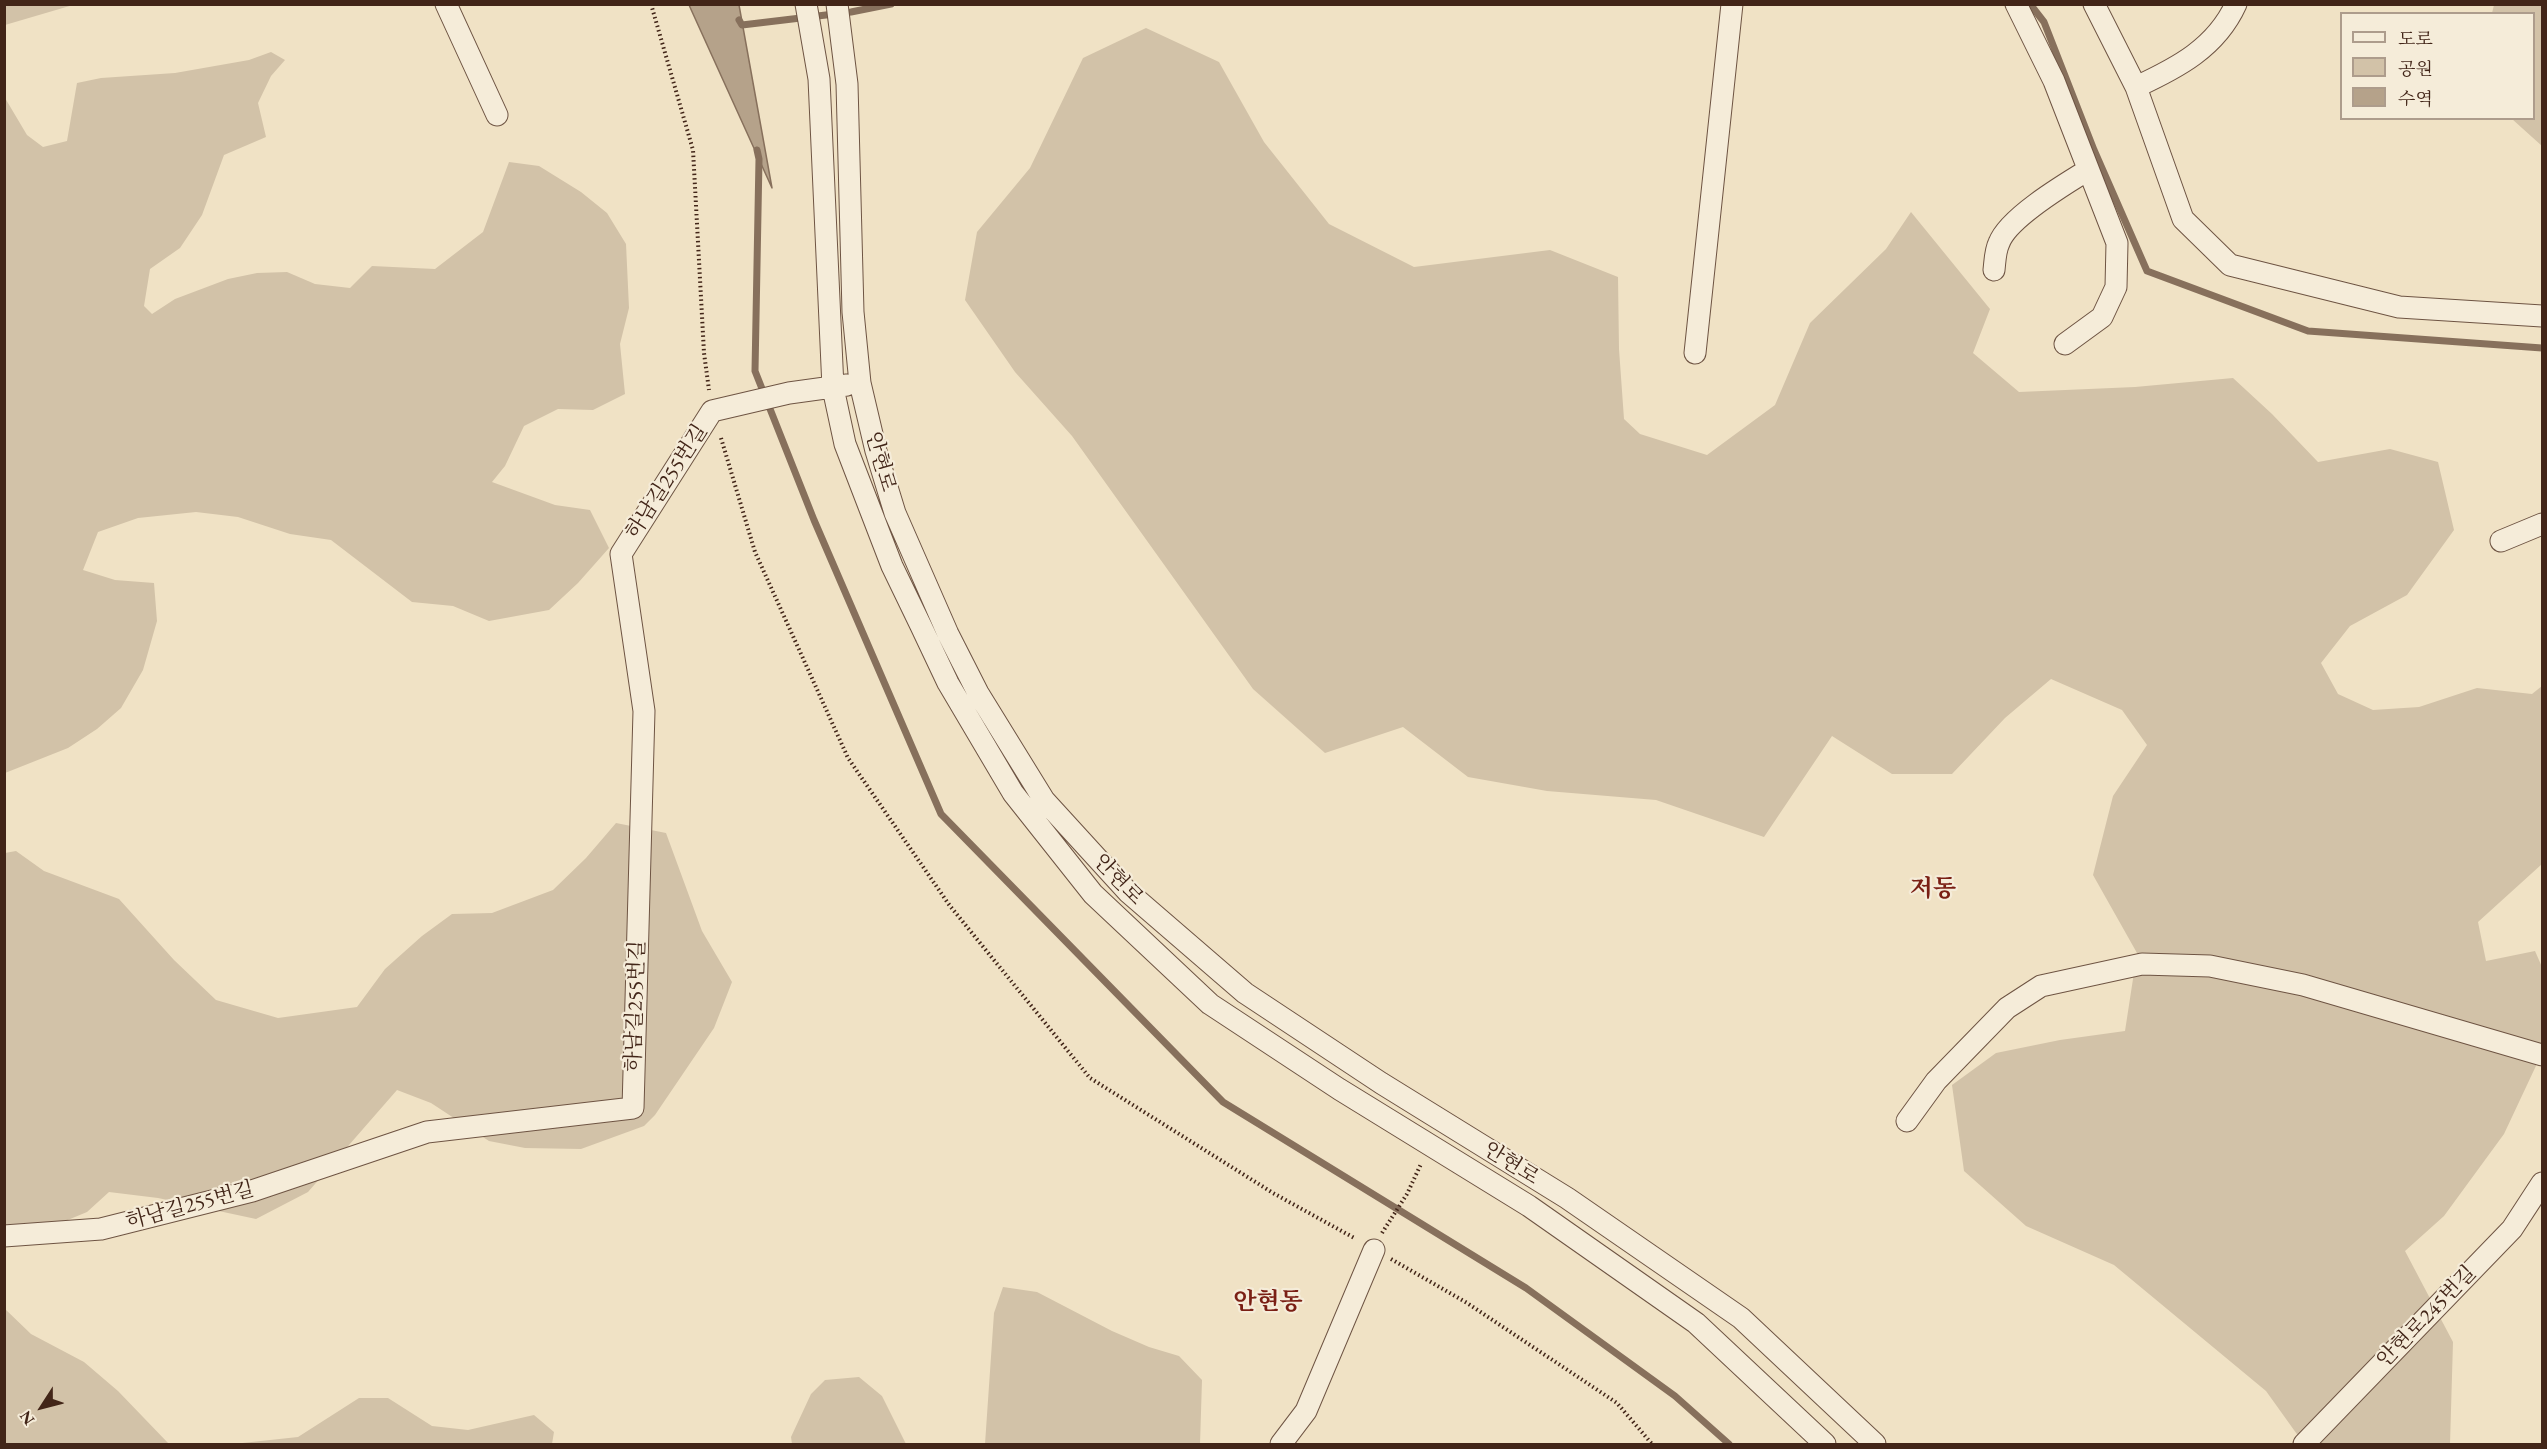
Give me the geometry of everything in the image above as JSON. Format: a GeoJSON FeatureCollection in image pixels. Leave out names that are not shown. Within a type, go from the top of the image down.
{"type":"FeatureCollection","features":[{"type":"Feature","properties":{"kind":"street"},"geometry":{"type":"LineString","coordinates":[[446,4],[497,115]]}},
{"type":"Feature","properties":{"kind":"street","name":"안현로"},"geometry":{"type":"LineString","coordinates":[[806,4],[819,79],[833,388],[845,444],[892,566],[948,683],[1013,793],[1093,894],[1210,1004],[1339,1089],[1529,1206],[1696,1323],[1825,1444]]}},
{"type":"Feature","properties":{"kind":"street","name":"안현로"},"geometry":{"type":"LineString","coordinates":[[837,4],[847,84],[853,312],[860,383],[876,451],[918,570],[978,693],[1044,800],[1128,892],[1245,993],[1381,1083],[1567,1198],[1741,1318],[1875,1444]]}},
{"type":"Feature","properties":{"kind":"street"},"geometry":{"type":"LineString","coordinates":[[1695,353],[1732,4]]}},
{"type":"Feature","properties":{"kind":"street"},"geometry":{"type":"LineString","coordinates":[[2016,4],[2054,81],[2117,243],[2116,287],[2102,316],[2065,344]]}},
{"type":"Feature","properties":{"kind":"street"},"geometry":{"type":"LineString","coordinates":[[2094,4],[2136,87],[2183,219],[2230,265],[2399,307],[2542,316]]}},
{"type":"Feature","properties":{"kind":"street"},"geometry":{"type":"LineString","coordinates":[[2136,87],[2178,68],[2204,48],[2232,13],[2236,4]]}},
{"type":"Feature","properties":{"kind":"street"},"geometry":{"type":"LineString","coordinates":[[1994,270],[1999,242],[2014,224],[2048,194],[2088,170]]}},
{"type":"Feature","properties":{"kind":"street","name":"하남길255번길"},"geometry":{"type":"LineString","coordinates":[[4,1236],[101,1229],[252,1191],[427,1132],[633,1108],[644,711],[621,554],[712,411],[789,393],[860,383]]}},
{"type":"Feature","properties":{"kind":"street"},"geometry":{"type":"LineString","coordinates":[[2501,541],[2542,524]]}},
{"type":"Feature","properties":{"kind":"street"},"geometry":{"type":"LineString","coordinates":[[1907,1121],[1936,1081],[2007,1008],[2041,986],[2142,964],[2210,966],[2303,985],[2542,1055]]}},
{"type":"Feature","properties":{"kind":"street","name":"안현로245번길"},"geometry":{"type":"LineString","coordinates":[[2304,1444],[2512,1229],[2542,1183]]}},
{"type":"Feature","properties":{"kind":"street"},"geometry":{"type":"LineString","coordinates":[[1281,1444],[1306,1411],[1375,1246]]}},
{"type":"Feature","properties":{"kind":"path"},"geometry":{"type":"LineString","coordinates":[[1375,1246],[1407,1194],[1431,1146]]}},
{"type":"Feature","properties":{"kind":"green space"},"geometry":{"type":"Polygon","coordinates":[[[5,4],[73,4],[73,5],[5,25],[5,4]]]}},
{"type":"Feature","properties":{"kind":"green space"},"geometry":{"type":"Polygon","coordinates":[[[2494,5],[2542,5],[2542,146],[2513,120],[2535,120],[2535,12],[2492,12],[2494,5]]]}},
{"type":"Feature","properties":{"kind":"green space"},"geometry":{"type":"Polygon","coordinates":[[[1146,28],[1219,62],[1264,142],[1329,224],[1414,267],[1550,250],[1618,277],[1619,349],[1624,419],[1640,434],[1707,455],[1775,405],[1810,323],[1886,249],[1911,212],[1990,309],[1973,353],[2019,392],[2135,387],[2233,378],[2272,414],[2318,462],[2390,449],[2438,462],[2454,530],[2407,595],[2350,626],[2321,663],[2338,694],[2373,710],[2419,707],[2477,688],[2532,694],[2542,686],[2542,864],[2478,922],[2486,961],[2535,951],[2542,967],[2542,1053],[2504,1134],[2444,1216],[2405,1251],[2453,1342],[2450,1444],[2304,1444],[2266,1391],[2114,1265],[2026,1226],[1964,1171],[1952,1085],[1996,1053],[2060,1040],[2125,1031],[2137,953],[2093,875],[2113,796],[2147,745],[2122,710],[2051,679],[2005,718],[1952,774],[1892,774],[1832,736],[1764,837],[1656,800],[1547,791],[1468,777],[1403,727],[1325,753],[1253,689],[1072,436],[1015,372],[965,300],[977,232],[1030,168],[1083,58],[1146,28]]]}},
{"type":"Feature","properties":{"kind":"green space"},"geometry":{"type":"Polygon","coordinates":[[[271,52],[285,60],[271,76],[258,103],[266,137],[224,155],[202,215],[180,248],[150,269],[144,306],[152,314],[175,299],[228,279],[257,273],[287,272],[315,284],[350,288],[372,266],[435,269],[483,232],[509,162],[539,166],[581,192],[607,213],[626,244],[629,308],[620,344],[625,394],[593,410],[558,409],[524,426],[505,466],[492,482],[555,505],[590,510],[609,548],[578,583],[549,610],[489,621],[453,606],[412,602],[331,540],[290,534],[238,517],[196,512],[138,518],[98,532],[83,570],[115,580],[154,583],[157,621],[143,670],[121,708],[97,729],[68,748],[5,773],[5,98],[27,135],[43,147],[67,141],[77,83],[101,78],[175,73],[249,60],[271,52]]]}},
{"type":"Feature","properties":{"kind":"green space"},"geometry":{"type":"Polygon","coordinates":[[[616,823],[666,833],[702,931],[732,982],[714,1028],[655,1115],[644,1126],[581,1149],[525,1148],[489,1141],[431,1103],[397,1090],[308,1192],[256,1219],[158,1198],[109,1192],[87,1212],[5,1246],[5,853],[16,851],[44,871],[119,899],[174,960],[216,1000],[278,1018],[357,1007],[385,969],[422,936],[452,914],[492,913],[553,890],[586,858],[616,823]]]}},
{"type":"Feature","properties":{"kind":"green space"},"geometry":{"type":"Polygon","coordinates":[[[1003,1287],[1037,1292],[1112,1331],[1149,1347],[1179,1356],[1202,1380],[1200,1444],[985,1444],[994,1313],[1003,1287]]]}},
{"type":"Feature","properties":{"kind":"green space"},"geometry":{"type":"Polygon","coordinates":[[[4,1308],[31,1334],[84,1362],[118,1391],[169,1444],[5,1444],[4,1308]]]}},
{"type":"Feature","properties":{"kind":"green space"},"geometry":{"type":"Polygon","coordinates":[[[859,1377],[882,1396],[906,1444],[792,1444],[791,1437],[811,1394],[825,1380],[859,1377]]]}},
{"type":"Feature","properties":{"kind":"green space"},"geometry":{"type":"Polygon","coordinates":[[[359,1398],[388,1398],[432,1426],[468,1430],[534,1415],[554,1432],[552,1444],[233,1444],[298,1437],[359,1398]]]}},
{"type":"Feature","properties":{"kind":"water"},"geometry":{"type":"Polygon","coordinates":[[[689,5],[739,5],[772,188],[689,5]]]}},
{"type":"Feature","properties":{"kind":"waterway"},"geometry":{"type":"LineString","coordinates":[[739,20],[742,25],[851,12],[891,4]]}},
{"type":"Feature","properties":{"kind":"waterway"},"geometry":{"type":"LineString","coordinates":[[2030,4],[2044,22],[2094,150],[2147,271],[2308,331],[2542,348]]}},
{"type":"Feature","properties":{"kind":"waterway"},"geometry":{"type":"LineString","coordinates":[[757,150],[759,159],[755,371],[814,520],[941,814],[1223,1102],[1526,1288],[1675,1396],[1729,1444]]}},
{"type":"Feature","properties":{"kind":"district","name":"저동"},"geometry":{"type":"Point","coordinates":[1933,889]}},
{"type":"Feature","properties":{"kind":"district","name":"안현동"},"geometry":{"type":"Point","coordinates":[1268,1302]}}]}
